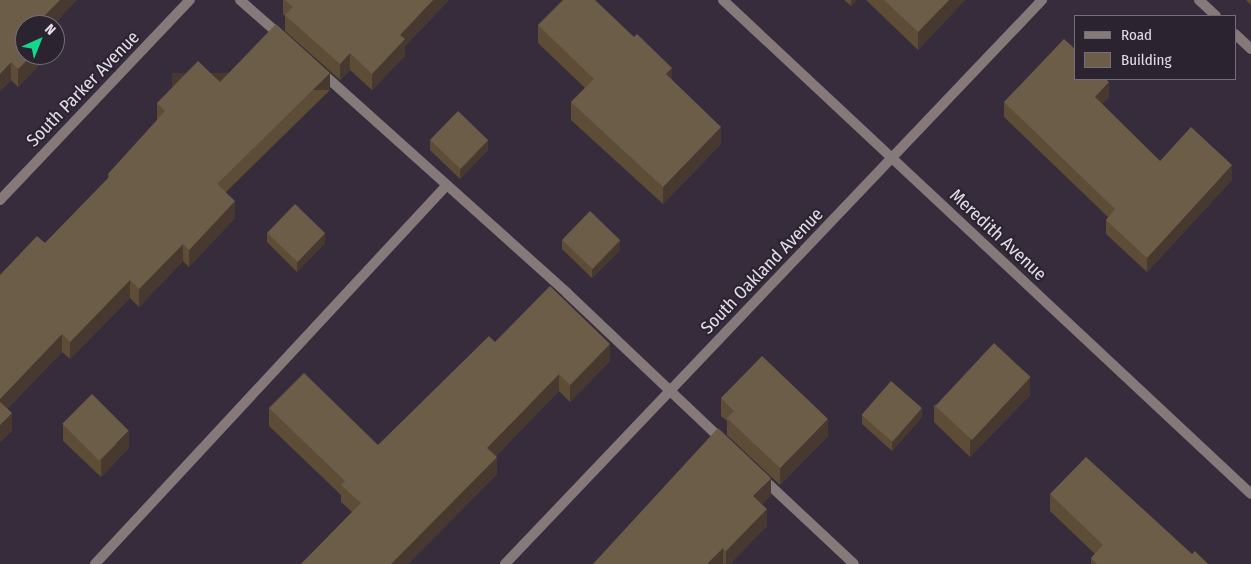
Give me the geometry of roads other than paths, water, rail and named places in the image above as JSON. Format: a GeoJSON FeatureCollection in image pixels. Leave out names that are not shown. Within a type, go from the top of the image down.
{"type":"FeatureCollection","features":[{"type":"Feature","properties":{"kind":"street","name":"South Parker Avenue"},"geometry":{"type":"LineString","coordinates":[[0,200],[190,0]]}},
{"type":"Feature","properties":{"kind":"street"},"geometry":{"type":"LineString","coordinates":[[240,0],[292,46]]}},
{"type":"Feature","properties":{"kind":"street","name":"Meredith Avenue"},"geometry":{"type":"LineString","coordinates":[[723,0],[1251,494]]}},
{"type":"Feature","properties":{"kind":"street","name":"South Oakland Avenue"},"geometry":{"type":"LineString","coordinates":[[505,564],[1042,0]]}},
{"type":"Feature","properties":{"kind":"street"},"geometry":{"type":"LineString","coordinates":[[1199,0],[1215,15]]}},
{"type":"Feature","properties":{"kind":"street"},"geometry":{"type":"LineString","coordinates":[[1236,35],[1251,49]]}},
{"type":"Feature","properties":{"kind":"street"},"geometry":{"type":"LineString","coordinates":[[314,66],[447,185],[734,452]]}},
{"type":"Feature","properties":{"kind":"street"},"geometry":{"type":"LineString","coordinates":[[95,564],[447,185]]}},
{"type":"Feature","properties":{"kind":"street"},"geometry":{"type":"LineString","coordinates":[[755,472],[854,564]]}}]}
